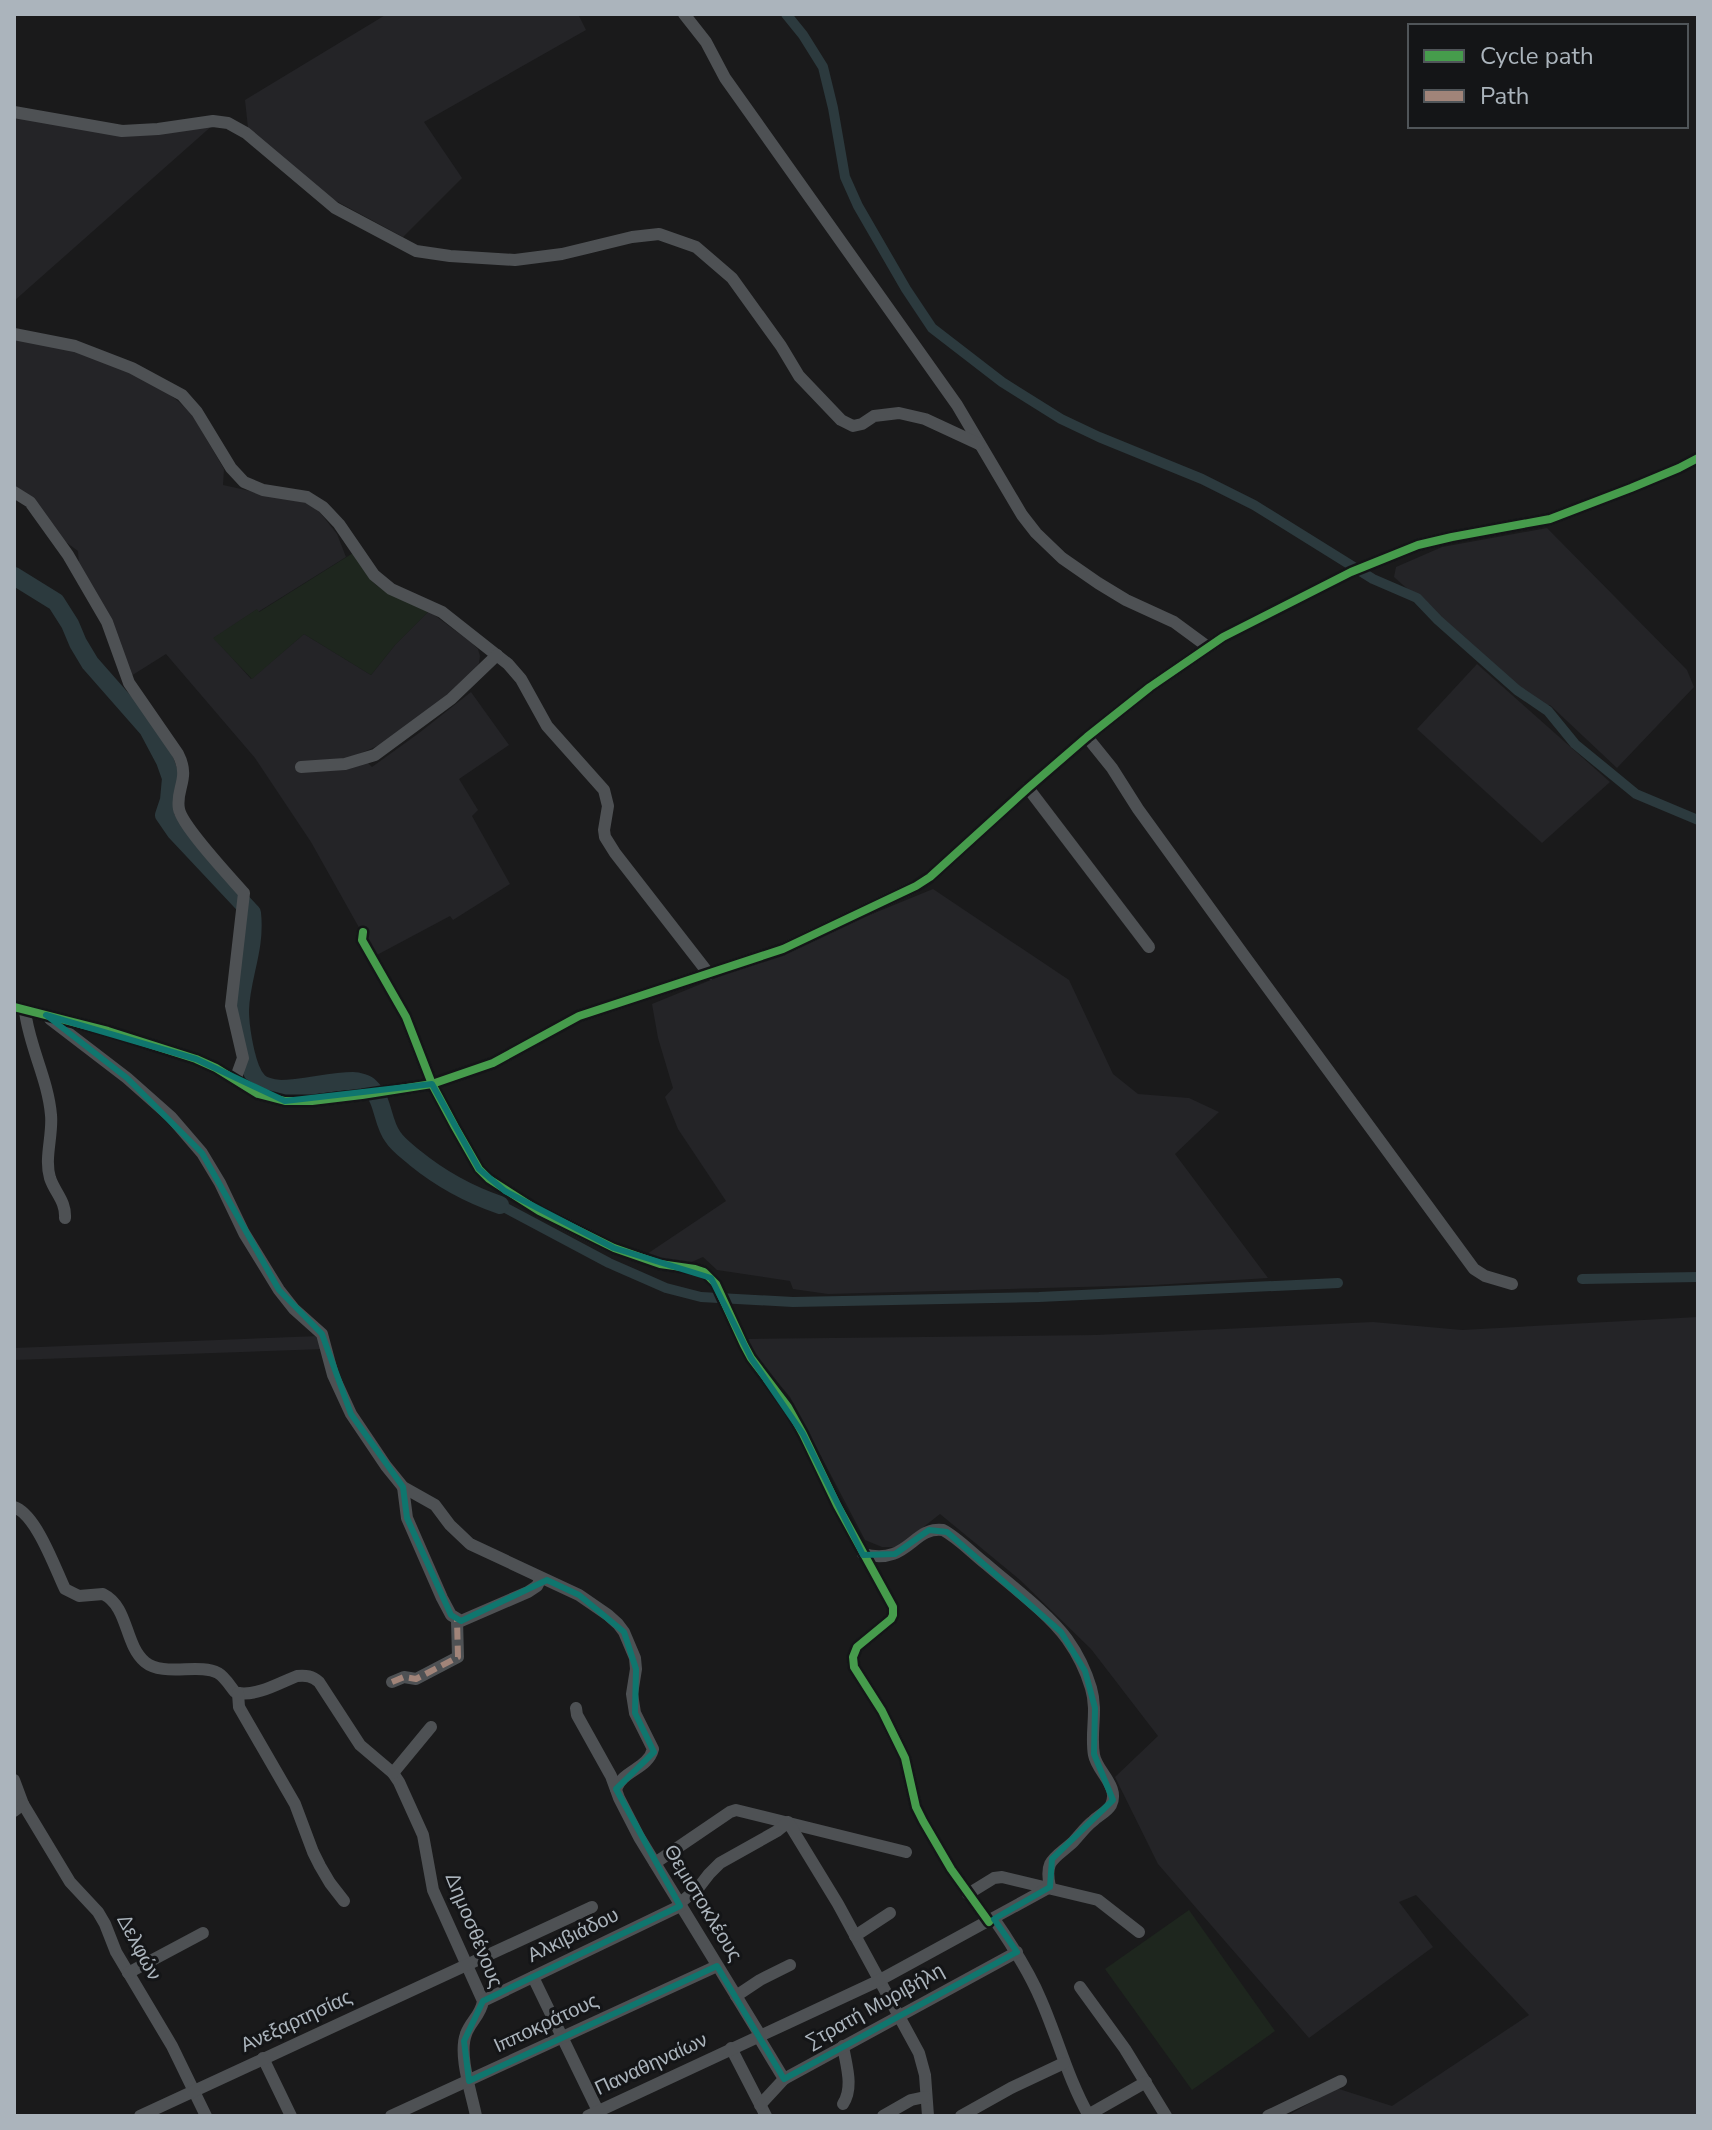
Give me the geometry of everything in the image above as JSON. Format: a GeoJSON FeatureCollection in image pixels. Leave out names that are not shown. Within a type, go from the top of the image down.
{"type":"FeatureCollection","features":[{"type":"Feature","properties":{"kind":"street"},"geometry":{"type":"LineString","coordinates":[[684,14],[706,42],[725,78],[957,405],[1022,515],[1049,547],[1113,592],[1174,622],[1208,647]]}},
{"type":"Feature","properties":{"kind":"street"},"geometry":{"type":"LineString","coordinates":[[14,112],[122,131],[213,121],[228,123],[246,133],[335,208],[416,251],[515,260],[562,254],[632,237],[659,234],[696,247],[732,278],[799,376],[841,420],[853,426],[874,416],[899,413],[925,419],[979,444]]}},
{"type":"Feature","properties":{"kind":"street"},"geometry":{"type":"LineString","coordinates":[[14,334],[75,346],[132,368],[182,395],[197,412],[231,468],[244,482],[263,490],[307,497],[323,507],[339,524],[374,575],[391,589],[442,612],[497,655],[521,679],[547,726],[604,790],[608,806],[605,837],[709,974]]}},
{"type":"Feature","properties":{"kind":"street"},"geometry":{"type":"LineString","coordinates":[[19,1009],[196,1059],[258,1094],[285,1101],[312,1101],[432,1084],[493,1063],[579,1016],[783,949],[916,886],[942,867],[1087,737],[1150,687],[1241,628],[1351,572],[1418,545],[1550,519],[1698,458]]}},
{"type":"Feature","properties":{"kind":"street"},"geometry":{"type":"LineString","coordinates":[[14,492],[30,502],[68,555],[107,622],[129,683],[184,765],[178,807],[184,822],[244,893],[231,1006],[243,1058],[235,1080]]}},
{"type":"Feature","properties":{"kind":"street"},"geometry":{"type":"LineString","coordinates":[[301,767],[345,764],[375,755],[451,699],[497,655]]}},
{"type":"Feature","properties":{"kind":"street"},"geometry":{"type":"LineString","coordinates":[[1087,737],[1474,1269],[1485,1276],[1512,1284]]}},
{"type":"Feature","properties":{"kind":"street"},"geometry":{"type":"LineString","coordinates":[[1028,788],[1149,947]]}},
{"type":"Feature","properties":{"kind":"street"},"geometry":{"type":"LineString","coordinates":[[363,932],[362,940],[406,1017],[432,1084],[479,1169],[489,1179],[505,1191],[614,1248],[651,1262],[704,1272],[716,1284],[737,1333],[751,1358],[782,1396],[893,1607],[890,1621],[859,1646],[853,1663],[905,1758],[915,1803],[923,1821],[968,1894],[1017,1952],[1041,1999],[1086,2115],[1146,2082]]}},
{"type":"Feature","properties":{"kind":"street"},"geometry":{"type":"LineString","coordinates":[[19,1009],[41,1068],[48,1098],[52,1133],[50,1177],[66,1209],[65,1218]]}},
{"type":"Feature","properties":{"kind":"street"},"geometry":{"type":"LineString","coordinates":[[46,1015],[139,1088],[182,1128],[202,1153],[244,1233],[279,1290],[294,1309],[322,1334],[330,1368],[344,1401],[403,1487],[435,1505],[470,1544],[579,1595],[608,1615],[624,1632],[635,1658],[632,1694],[635,1713],[653,1749],[648,1760],[619,1781],[616,1789]]}},
{"type":"Feature","properties":{"kind":"street"},"geometry":{"type":"LineString","coordinates":[[403,1487],[407,1518],[442,1598],[457,1620],[528,1592],[537,1586],[541,1578]]}},
{"type":"Feature","properties":{"kind":"street"},"geometry":{"type":"LineString","coordinates":[[14,1507],[32,1521],[65,1589],[79,1596],[103,1594],[115,1603],[139,1655],[147,1664],[212,1671],[221,1674],[238,1693],[239,1707],[295,1804],[320,1866],[344,1901]]}},
{"type":"Feature","properties":{"kind":"street"},"geometry":{"type":"LineString","coordinates":[[863,1554],[881,1557],[895,1554],[929,1530],[943,1530],[1017,1591],[1072,1646],[1094,1698],[1095,1759],[1109,1781],[1113,1795],[1106,1811],[1052,1859],[1047,1871],[1050,1887]]}},
{"type":"Feature","properties":{"kind":"street"},"geometry":{"type":"LineString","coordinates":[[392,1682],[404,1677],[416,1679],[458,1657],[457,1620]]}},
{"type":"Feature","properties":{"kind":"street","name":"Δημοσθένους"},"geometry":{"type":"LineString","coordinates":[[238,1693],[256,1692],[297,1676],[313,1677],[333,1701],[360,1745],[399,1782],[423,1835],[433,1890],[483,2001],[480,2014],[468,2029],[464,2041],[476,2116]]}},
{"type":"Feature","properties":{"kind":"street","name":"Θεμιστοκλέους"},"geometry":{"type":"LineString","coordinates":[[576,1708],[624,1808],[784,2079]]}},
{"type":"Feature","properties":{"kind":"street"},"geometry":{"type":"LineString","coordinates":[[393,1773],[431,1727]]}},
{"type":"Feature","properties":{"kind":"street","name":"Δελφών"},"geometry":{"type":"LineString","coordinates":[[14,1780],[19,1808],[70,1882],[98,1912],[128,1973],[172,2046],[206,2116]]}},
{"type":"Feature","properties":{"kind":"street"},"geometry":{"type":"LineString","coordinates":[[655,1863],[732,1811],[741,1810],[906,1852]]}},
{"type":"Feature","properties":{"kind":"street"},"geometry":{"type":"LineString","coordinates":[[788,1822],[919,2053],[925,2075],[928,2116]]}},
{"type":"Feature","properties":{"kind":"street","name":"Αλκιβιάδου"},"geometry":{"type":"LineString","coordinates":[[483,2001],[679,1905],[720,1863],[788,1822]]}},
{"type":"Feature","properties":{"kind":"street"},"geometry":{"type":"LineString","coordinates":[[968,1894],[994,1878],[1002,1877],[1050,1887],[1098,1900],[1139,1932]]}},
{"type":"Feature","properties":{"kind":"street","name":"Παναθηναίων"},"geometry":{"type":"LineString","coordinates":[[593,2114],[878,1981],[1050,1887]]}},
{"type":"Feature","properties":{"kind":"street","name":"Ανεξαρτησίας"},"geometry":{"type":"LineString","coordinates":[[140,2116],[592,1907]]}},
{"type":"Feature","properties":{"kind":"street"},"geometry":{"type":"LineString","coordinates":[[855,1936],[890,1913]]}},
{"type":"Feature","properties":{"kind":"street"},"geometry":{"type":"LineString","coordinates":[[128,1973],[203,1933]]}},
{"type":"Feature","properties":{"kind":"street","name":"Στρατή Μυριβήλη"},"geometry":{"type":"LineString","coordinates":[[763,2110],[784,2079],[1017,1952]]}},
{"type":"Feature","properties":{"kind":"street"},"geometry":{"type":"LineString","coordinates":[[736,1996],[790,1965]]}},
{"type":"Feature","properties":{"kind":"street","name":"Ιπποκράτους"},"geometry":{"type":"LineString","coordinates":[[391,2116],[717,1966]]}},
{"type":"Feature","properties":{"kind":"street"},"geometry":{"type":"LineString","coordinates":[[533,1977],[593,2114]]}},
{"type":"Feature","properties":{"kind":"street"},"geometry":{"type":"LineString","coordinates":[[1080,1987],[1125,2049],[1166,2116]]}},
{"type":"Feature","properties":{"kind":"street"},"geometry":{"type":"LineString","coordinates":[[843,2046],[849,2095],[843,2104]]}},
{"type":"Feature","properties":{"kind":"street"},"geometry":{"type":"LineString","coordinates":[[731,2048],[763,2110]]}},
{"type":"Feature","properties":{"kind":"street"},"geometry":{"type":"LineString","coordinates":[[263,2058],[291,2116]]}},
{"type":"Feature","properties":{"kind":"street"},"geometry":{"type":"LineString","coordinates":[[961,2116],[1064,2063]]}},
{"type":"Feature","properties":{"kind":"street"},"geometry":{"type":"LineString","coordinates":[[1268,2116],[1341,2081]]}},
{"type":"Feature","properties":{"kind":"street"},"geometry":{"type":"LineString","coordinates":[[883,2116],[911,2100],[925,2097]]}},
{"type":"Feature","properties":{"kind":"street"},"geometry":{"type":"LineString","coordinates":[[619,2101],[626,2116]]}},
{"type":"Feature","properties":{"kind":"highlighted area"},"geometry":{"type":"Polygon","coordinates":[[[46,1015],[196,1059],[285,1101],[432,1084],[479,1169],[505,1191],[614,1248],[711,1278],[751,1358],[803,1434],[863,1555],[895,1554],[929,1530],[947,1532],[1061,1632],[1085,1671],[1095,1708],[1094,1754],[1113,1800],[1052,1859],[1050,1887],[994,1919],[1017,1952],[784,2079],[717,1966],[469,2081],[464,2041],[483,2001],[680,1906],[616,1789],[654,1752],[635,1713],[636,1669],[624,1632],[579,1595],[547,1580],[461,1621],[451,1615],[407,1518],[403,1487],[351,1414],[322,1334],[279,1290],[202,1153],[127,1078],[46,1015]]]}},
{"type":"Feature","properties":{"kind":"shaded area"},"geometry":{"type":"Polygon","coordinates":[[[387,14],[578,14],[586,30],[424,122],[462,178],[403,237],[325,195],[248,128],[245,100],[387,14]]]}},
{"type":"Feature","properties":{"kind":"shaded area"},"geometry":{"type":"Polygon","coordinates":[[[14,114],[112,133],[214,124],[14,301],[14,114]]]}},
{"type":"Feature","properties":{"kind":"shaded area"},"geometry":{"type":"Polygon","coordinates":[[[14,339],[77,351],[130,371],[161,388],[192,414],[224,469],[223,485],[306,503],[318,510],[337,534],[346,557],[214,638],[251,679],[304,634],[371,675],[429,611],[478,649],[479,663],[450,694],[382,744],[359,754],[372,767],[471,692],[509,745],[459,779],[478,810],[472,816],[510,884],[453,920],[450,916],[375,956],[311,842],[255,758],[166,654],[131,676],[79,565],[78,551],[63,540],[14,487],[14,339]]]}},
{"type":"Feature","properties":{"kind":"shaded area"},"geometry":{"type":"Polygon","coordinates":[[[1547,528],[1687,670],[1694,687],[1617,768],[1550,705],[1542,706],[1520,689],[1394,577],[1396,567],[1442,547],[1547,528]]]}},
{"type":"Feature","properties":{"kind":"shaded area"},"geometry":{"type":"Polygon","coordinates":[[[353,553],[376,585],[429,611],[371,675],[304,634],[252,679],[213,638],[257,609],[259,612],[353,553]]]}},
{"type":"Feature","properties":{"kind":"shaded area"},"geometry":{"type":"Polygon","coordinates":[[[1477,664],[1610,782],[1542,843],[1417,729],[1477,664]]]}},
{"type":"Feature","properties":{"kind":"shaded area"},"geometry":{"type":"Polygon","coordinates":[[[933,889],[1069,980],[1113,1074],[1138,1094],[1189,1098],[1219,1112],[1175,1154],[1268,1278],[1154,1285],[828,1294],[793,1289],[790,1281],[717,1270],[703,1257],[687,1264],[644,1256],[726,1201],[678,1129],[665,1097],[673,1088],[658,1038],[652,1004],[933,889]]]}},
{"type":"Feature","properties":{"kind":"shaded area"},"geometry":{"type":"Polygon","coordinates":[[[1698,1317],[1698,2116],[1287,2116],[1336,2088],[1392,2106],[1529,2015],[1416,1895],[1399,1902],[1433,1947],[1309,2038],[1158,1864],[1115,1777],[1158,1736],[1091,1649],[1020,1580],[940,1514],[898,1547],[882,1547],[865,1540],[790,1397],[755,1355],[746,1339],[1096,1335],[1373,1322],[1462,1330],[1698,1317]]]}},
{"type":"Feature","properties":{"kind":"shaded area"},"geometry":{"type":"Polygon","coordinates":[[[320,1336],[324,1349],[14,1360],[14,1348],[320,1336]]]}},
{"type":"Feature","properties":{"kind":"shaded area"},"geometry":{"type":"Polygon","coordinates":[[[1189,1910],[1275,2031],[1192,2090],[1105,1969],[1189,1910]]]}},
{"type":"Feature","properties":{"kind":"waterway"},"geometry":{"type":"LineString","coordinates":[[786,14],[823,67],[845,177],[858,206],[932,328],[1002,382],[1061,419],[1202,479],[1254,505],[1373,579],[1417,598],[1517,690],[1548,711],[1575,744],[1636,794],[1698,820]]}},
{"type":"Feature","properties":{"kind":"waterway"},"geometry":{"type":"LineString","coordinates":[[14,576],[56,602],[90,663],[148,729],[171,778],[164,815],[175,831],[252,913],[252,939],[240,1010],[247,1058],[258,1081],[280,1089],[344,1081],[367,1085],[378,1098],[389,1131],[403,1148],[445,1180],[500,1205]]}},
{"type":"Feature","properties":{"kind":"waterway"},"geometry":{"type":"LineString","coordinates":[[500,1205],[609,1263],[666,1288],[701,1297],[793,1302],[1039,1297],[1338,1283]]}},
{"type":"Feature","properties":{"kind":"waterway"},"geometry":{"type":"LineString","coordinates":[[1582,1279],[1698,1277]]}},
{"type":"Feature","properties":{"kind":"marked path"},"geometry":{"type":"LineString","coordinates":[[392,1682],[404,1677],[416,1679],[458,1657],[457,1620]]}},
{"type":"Feature","properties":{"kind":"cycle path"},"geometry":{"type":"LineString","coordinates":[[14,1007],[108,1031],[196,1059],[258,1094],[285,1101],[312,1101],[432,1084],[493,1063],[579,1016],[783,949],[916,886],[930,877],[1087,737],[1150,687],[1223,637],[1351,572],[1418,545],[1550,519],[1698,458]]}},
{"type":"Feature","properties":{"kind":"cycle path"},"geometry":{"type":"LineString","coordinates":[[363,932],[362,940],[406,1017],[432,1084],[479,1169],[489,1179],[539,1211],[614,1248],[660,1264],[704,1272],[716,1284],[751,1358],[788,1407],[893,1607],[891,1619],[857,1647],[853,1657],[854,1667],[882,1711],[905,1758],[916,1807],[923,1821],[951,1869],[989,1922]]}}]}
